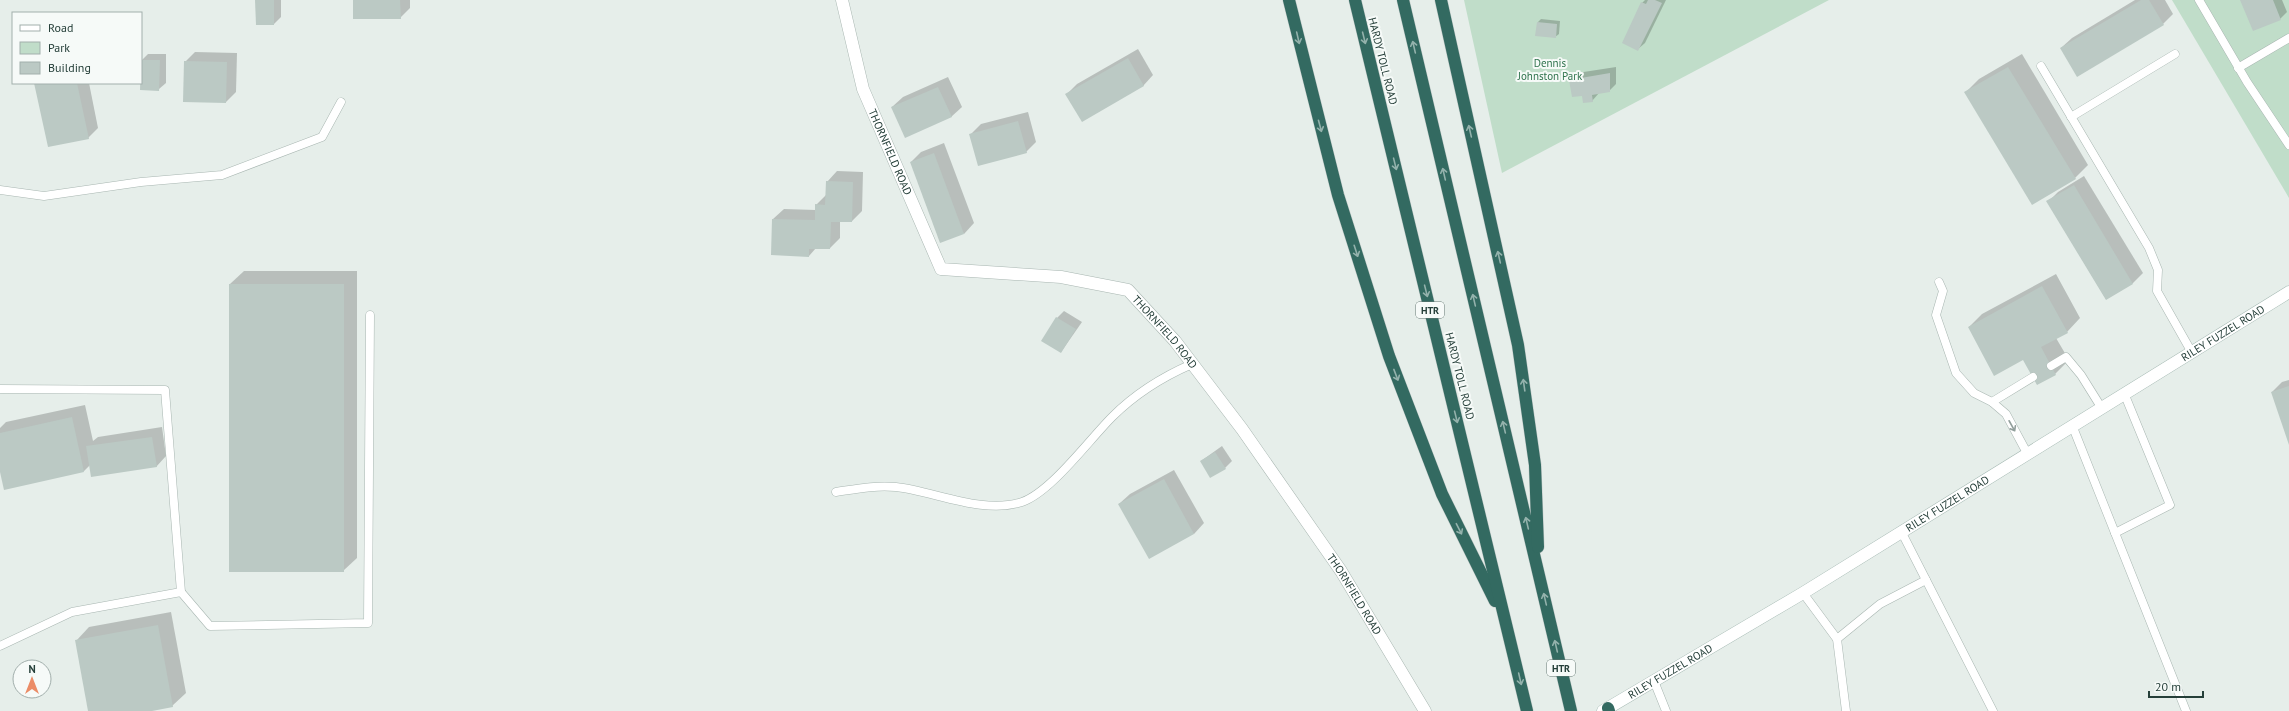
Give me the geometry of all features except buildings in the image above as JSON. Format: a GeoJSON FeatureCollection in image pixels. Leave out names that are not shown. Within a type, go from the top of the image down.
{"type":"FeatureCollection","features":[{"type":"Feature","properties":{"kind":"highway"},"geometry":{"type":"LineString","coordinates":[[1289,0],[1338,196],[1389,356],[1442,494],[1505,620]]}},
{"type":"Feature","properties":{"kind":"highway","name":"HARDY TOLL ROAD"},"geometry":{"type":"LineString","coordinates":[[1355,0],[1527,711]]}},
{"type":"Feature","properties":{"kind":"highway","name":"HTR"},"geometry":{"type":"LineString","coordinates":[[1403,0],[1571,711]]}},
{"type":"Feature","properties":{"kind":"highway"},"geometry":{"type":"LineString","coordinates":[[1441,0],[1518,345],[1535,465],[1539,575]]}},
{"type":"Feature","properties":{"kind":"street","name":"THORNFIELD ROAD"},"geometry":{"type":"LineString","coordinates":[[842,0],[863,89],[941,269],[1061,277],[1128,290],[1175,341],[1242,429],[1341,571],[1425,711]]}},
{"type":"Feature","properties":{"kind":"street","name":"RILEY FUZZEL ROAD"},"geometry":{"type":"LineString","coordinates":[[1607,710],[1803,593],[2191,351],[2289,292]]}},
{"type":"Feature","properties":{"kind":"lane"},"geometry":{"type":"LineString","coordinates":[[2198,0],[2238,68],[2289,145]]}},
{"type":"Feature","properties":{"kind":"lane"},"geometry":{"type":"LineString","coordinates":[[2238,68],[2289,38]]}},
{"type":"Feature","properties":{"kind":"lane"},"geometry":{"type":"LineString","coordinates":[[2071,117],[2175,54]]}},
{"type":"Feature","properties":{"kind":"lane"},"geometry":{"type":"LineString","coordinates":[[2041,66],[2149,248],[2158,270],[2157,291],[2191,351]]}},
{"type":"Feature","properties":{"kind":"lane"},"geometry":{"type":"LineString","coordinates":[[0,190],[44,196],[141,182],[222,175],[322,137],[341,102]]}},
{"type":"Feature","properties":{"kind":"lane"},"geometry":{"type":"LineString","coordinates":[[1939,282],[1943,291],[1936,315],[1956,373],[1974,393],[1992,402],[2006,414],[2027,453]]}},
{"type":"Feature","properties":{"kind":"lane"},"geometry":{"type":"LineString","coordinates":[[0,389],[165,390],[181,592],[210,626],[368,623],[370,314]]}},
{"type":"Feature","properties":{"kind":"lane"},"geometry":{"type":"LineString","coordinates":[[2051,366],[2066,357],[2081,375],[2101,407]]}},
{"type":"Feature","properties":{"kind":"lane"},"geometry":{"type":"LineString","coordinates":[[836,492],[874,486],[897,487],[959,502],[1000,505],[1022,502],[1032,498],[1051,481],[1113,416],[1150,385],[1192,364]]}},
{"type":"Feature","properties":{"kind":"lane"},"geometry":{"type":"LineString","coordinates":[[1992,402],[2032,377]]}},
{"type":"Feature","properties":{"kind":"lane"},"geometry":{"type":"LineString","coordinates":[[2115,533],[2170,505],[2124,393]]}},
{"type":"Feature","properties":{"kind":"lane"},"geometry":{"type":"LineString","coordinates":[[2072,425],[2186,711]]}},
{"type":"Feature","properties":{"kind":"lane"},"geometry":{"type":"LineString","coordinates":[[1901,531],[1993,711]]}},
{"type":"Feature","properties":{"kind":"lane"},"geometry":{"type":"LineString","coordinates":[[1837,639],[1880,604],[1926,580]]}},
{"type":"Feature","properties":{"kind":"lane"},"geometry":{"type":"LineString","coordinates":[[0,646],[72,612],[181,592]]}},
{"type":"Feature","properties":{"kind":"lane"},"geometry":{"type":"LineString","coordinates":[[1803,593],[1837,639],[1846,711]]}},
{"type":"Feature","properties":{"kind":"lane"},"geometry":{"type":"LineString","coordinates":[[1654,681],[1666,711]]}},
{"type":"Feature","properties":{"kind":"green space","name":"Dennis Johnston Park"},"geometry":{"type":"Polygon","coordinates":[[[1464,0],[1829,0],[1502,173],[1464,0]]]}},
{"type":"Feature","properties":{"kind":"green space"},"geometry":{"type":"Polygon","coordinates":[[[2172,0],[2289,0],[2289,198],[2172,0]]]}}]}
